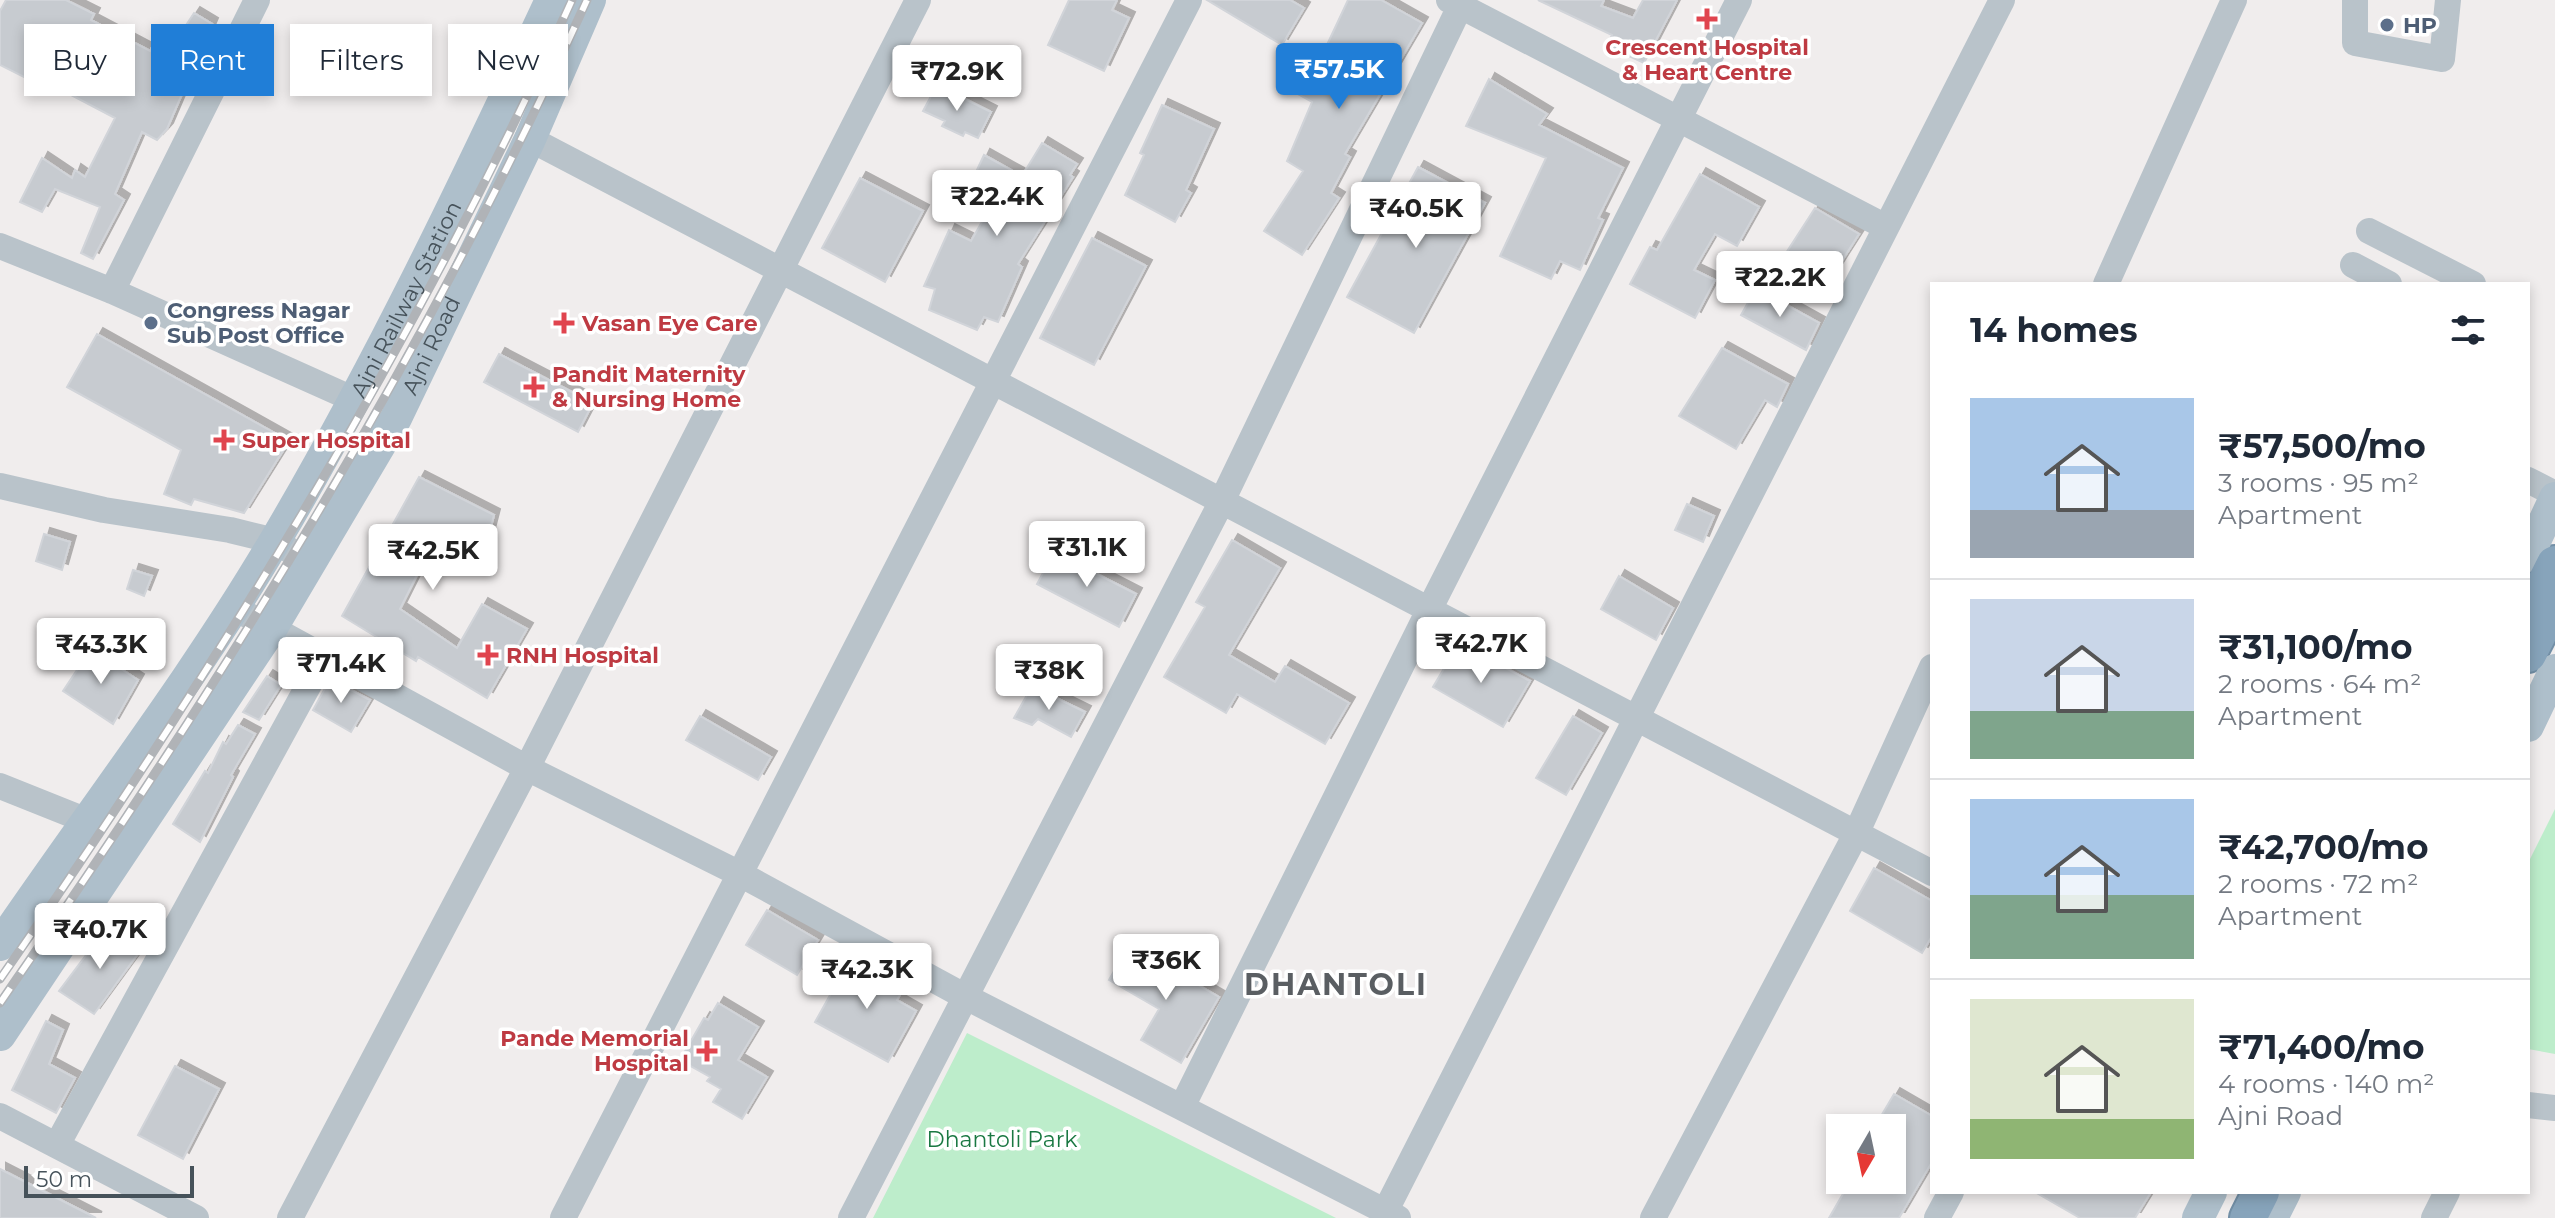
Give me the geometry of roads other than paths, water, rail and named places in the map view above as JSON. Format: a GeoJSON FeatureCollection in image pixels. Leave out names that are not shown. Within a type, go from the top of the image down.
{"type":"FeatureCollection","features":[{"type":"Feature","properties":{"kind":"highway"},"geometry":{"type":"LineString","coordinates":[[2530,613],[2555,564]]}},
{"type":"Feature","properties":{"kind":"highway"},"geometry":{"type":"LineString","coordinates":[[2530,650],[2555,601]]}},
{"type":"Feature","properties":{"kind":"highway"},"geometry":{"type":"LineString","coordinates":[[2227,1218],[2239,1194]]}},
{"type":"Feature","properties":{"kind":"highway"},"geometry":{"type":"LineString","coordinates":[[2248,1218],[2260,1194]]}},
{"type":"Feature","properties":{"kind":"main road","name":"Ajni Railway Station"},"geometry":{"type":"LineString","coordinates":[[0,945],[85,820],[181,690],[275,541],[355,400],[551,0]]}},
{"type":"Feature","properties":{"kind":"main road","name":"Ajni Road"},"geometry":{"type":"LineString","coordinates":[[0,1035],[271,629],[396,418],[530,139],[590,0]]}},
{"type":"Feature","properties":{"kind":"main road"},"geometry":{"type":"LineString","coordinates":[[2530,552],[2555,496]]}},
{"type":"Feature","properties":{"kind":"main road"},"geometry":{"type":"LineString","coordinates":[[2530,722],[2555,671]]}},
{"type":"Feature","properties":{"kind":"main road"},"geometry":{"type":"LineString","coordinates":[[2198,1218],[2210,1194]]}},
{"type":"Feature","properties":{"kind":"main road"},"geometry":{"type":"LineString","coordinates":[[2272,1218],[2284,1194]]}},
{"type":"Feature","properties":{"kind":"street"},"geometry":{"type":"LineString","coordinates":[[112,291],[257,0]]}},
{"type":"Feature","properties":{"kind":"street"},"geometry":{"type":"LineString","coordinates":[[290,1218],[527,768],[918,0]]}},
{"type":"Feature","properties":{"kind":"street"},"geometry":{"type":"LineString","coordinates":[[563,1218],[1189,0]]}},
{"type":"Feature","properties":{"kind":"street"},"geometry":{"type":"LineString","coordinates":[[1182,1107],[1429,610],[1739,0]]}},
{"type":"Feature","properties":{"kind":"street"},"geometry":{"type":"LineString","coordinates":[[233,607],[527,768],[740,874],[964,996],[1388,1216],[1636,718],[2002,0]]}},
{"type":"Feature","properties":{"kind":"street"},"geometry":{"type":"LineString","coordinates":[[2107,282],[2234,0]]}},
{"type":"Feature","properties":{"kind":"street"},"geometry":{"type":"LineString","coordinates":[[2355,0],[2355,43],[2442,59],[2448,0]]}},
{"type":"Feature","properties":{"kind":"street"},"geometry":{"type":"LineString","coordinates":[[851,1218],[1222,501],[1457,2],[1886,227]]}},
{"type":"Feature","properties":{"kind":"street"},"geometry":{"type":"LineString","coordinates":[[530,139],[1930,872]]}},
{"type":"Feature","properties":{"kind":"street"},"geometry":{"type":"LineString","coordinates":[[2369,231],[2469,282]]}},
{"type":"Feature","properties":{"kind":"street"},"geometry":{"type":"LineString","coordinates":[[0,246],[112,291],[355,400]]}},
{"type":"Feature","properties":{"kind":"street"},"geometry":{"type":"LineString","coordinates":[[2353,265],[2385,282]]}},
{"type":"Feature","properties":{"kind":"street"},"geometry":{"type":"LineString","coordinates":[[2530,481],[2555,496]]}},
{"type":"Feature","properties":{"kind":"street"},"geometry":{"type":"LineString","coordinates":[[0,486],[104,510],[230,530],[275,541],[310,563]]}},
{"type":"Feature","properties":{"kind":"street"},"geometry":{"type":"LineString","coordinates":[[57,1145],[324,657]]}},
{"type":"Feature","properties":{"kind":"street"},"geometry":{"type":"LineString","coordinates":[[1653,1218],[1856,834],[1930,671]]}},
{"type":"Feature","properties":{"kind":"street"},"geometry":{"type":"LineString","coordinates":[[0,786],[85,820]]}},
{"type":"Feature","properties":{"kind":"street"},"geometry":{"type":"LineString","coordinates":[[2530,1105],[2555,1108]]}},
{"type":"Feature","properties":{"kind":"street"},"geometry":{"type":"LineString","coordinates":[[0,1116],[196,1218]]}},
{"type":"Feature","properties":{"kind":"street"},"geometry":{"type":"LineString","coordinates":[[1937,1218],[1950,1194]]}},
{"type":"Feature","properties":{"kind":"street"},"geometry":{"type":"LineString","coordinates":[[2434,1218],[2446,1194]]}},
{"type":"Feature","properties":{"kind":"railway"},"geometry":{"type":"LineString","coordinates":[[0,979],[159,743],[308,503],[447,255],[572,0]]}},
{"type":"Feature","properties":{"kind":"railway"},"geometry":{"type":"LineString","coordinates":[[0,1003],[163,760],[316,515],[458,263],[587,0]]}},
{"type":"Feature","properties":{"kind":"place","name":"Crescent Hospital & Heart Centre"},"geometry":{"type":"Point","coordinates":[1707,19]}},
{"type":"Feature","properties":{"kind":"place","name":"HP"},"geometry":{"type":"Point","coordinates":[2387,25]}},
{"type":"Feature","properties":{"kind":"place","name":"Congress Nagar Sub Post Office"},"geometry":{"type":"Point","coordinates":[151,323]}},
{"type":"Feature","properties":{"kind":"place","name":"Vasan Eye Care"},"geometry":{"type":"Point","coordinates":[564,323]}},
{"type":"Feature","properties":{"kind":"place","name":"Pandit Maternity & Nursing Home"},"geometry":{"type":"Point","coordinates":[534,387]}},
{"type":"Feature","properties":{"kind":"place","name":"Super Hospital"},"geometry":{"type":"Point","coordinates":[224,440]}},
{"type":"Feature","properties":{"kind":"place","name":"RNH Hospital"},"geometry":{"type":"Point","coordinates":[488,655]}},
{"type":"Feature","properties":{"kind":"place","name":"Pande Memorial Hospital"},"geometry":{"type":"Point","coordinates":[707,1051]}},
{"type":"Feature","properties":{"kind":"district","name":"DHANTOLI"},"geometry":{"type":"Point","coordinates":[1336,984]}},
{"type":"Feature","properties":{"kind":"park label","name":"Dhantoli Park"},"geometry":{"type":"Point","coordinates":[1002,1139]}}]}
